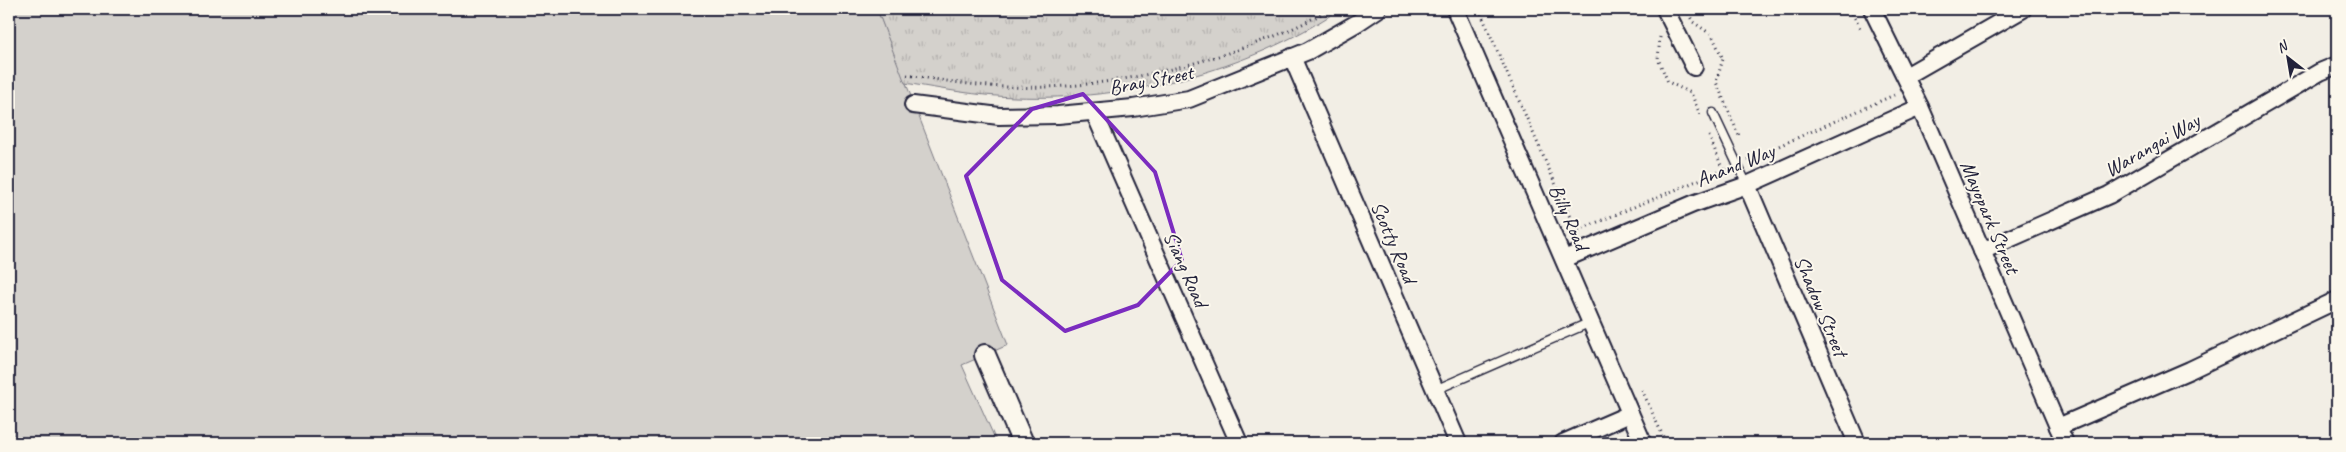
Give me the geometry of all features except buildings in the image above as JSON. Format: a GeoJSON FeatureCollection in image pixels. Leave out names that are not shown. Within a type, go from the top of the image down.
{"type":"FeatureCollection","features":[{"type":"Feature","properties":{"kind":"street","name":"Bray Street"},"geometry":{"type":"LineString","coordinates":[[913,104],[999,116],[1094,112],[1189,99],[1292,57],[1357,24],[1378,9]]}},
{"type":"Feature","properties":{"kind":"street","name":"Billy Road"},"geometry":{"type":"LineString","coordinates":[[1455,9],[1643,443]]}},
{"type":"Feature","properties":{"kind":"street"},"geometry":{"type":"LineString","coordinates":[[1665,9],[1694,67]]}},
{"type":"Feature","properties":{"kind":"street","name":"Mayopark Street"},"geometry":{"type":"LineString","coordinates":[[1872,9],[1920,107],[2065,443]]}},
{"type":"Feature","properties":{"kind":"street"},"geometry":{"type":"LineString","coordinates":[[1906,76],[2023,9]]}},
{"type":"Feature","properties":{"kind":"street","name":"Scotty Road"},"geometry":{"type":"LineString","coordinates":[[1292,57],[1458,443]]}},
{"type":"Feature","properties":{"kind":"street","name":"Warangai Way"},"geometry":{"type":"LineString","coordinates":[[1982,251],[2109,195],[2320,72],[2337,65]]}},
{"type":"Feature","properties":{"kind":"street","name":"Anand Way"},"geometry":{"type":"LineString","coordinates":[[1564,259],[1692,204],[1747,185],[1920,107]]}},
{"type":"Feature","properties":{"kind":"street","name":"Siang Road"},"geometry":{"type":"LineString","coordinates":[[1094,112],[1239,443]]}},
{"type":"Feature","properties":{"kind":"street","name":"Shadow Street"},"geometry":{"type":"LineString","coordinates":[[1747,185],[1857,443]]}},
{"type":"Feature","properties":{"kind":"street"},"geometry":{"type":"LineString","coordinates":[[2058,427],[2190,370],[2337,300]]}},
{"type":"Feature","properties":{"kind":"street"},"geometry":{"type":"LineString","coordinates":[[985,356],[1023,443]]}},
{"type":"Feature","properties":{"kind":"street"},"geometry":{"type":"LineString","coordinates":[[1564,443],[1630,414]]}},
{"type":"Feature","properties":{"kind":"lane"},"geometry":{"type":"LineString","coordinates":[[1713,113],[1747,185]]}},
{"type":"Feature","properties":{"kind":"lane"},"geometry":{"type":"LineString","coordinates":[[1435,390],[1591,322]]}},
{"type":"Feature","properties":{"kind":"path"},"geometry":{"type":"LineString","coordinates":[[907,75],[990,86],[1052,87],[1114,82],[1188,65],[1249,46],[1329,9]]}},
{"type":"Feature","properties":{"kind":"path"},"geometry":{"type":"LineString","coordinates":[[1479,9],[1576,231],[1736,165],[1894,95]]}},
{"type":"Feature","properties":{"kind":"path"},"geometry":{"type":"LineString","coordinates":[[1686,9],[1693,22],[1712,35],[1723,59],[1716,82],[1742,142]]}},
{"type":"Feature","properties":{"kind":"path"},"geometry":{"type":"LineString","coordinates":[[1850,9],[1860,28]]}},
{"type":"Feature","properties":{"kind":"path"},"geometry":{"type":"LineString","coordinates":[[1657,30],[1661,38],[1658,59],[1668,82],[1691,93],[1702,119]]}},
{"type":"Feature","properties":{"kind":"path"},"geometry":{"type":"LineString","coordinates":[[1705,127],[1723,170]]}},
{"type":"Feature","properties":{"kind":"path"},"geometry":{"type":"LineString","coordinates":[[1745,151],[1749,159]]}},
{"type":"Feature","properties":{"kind":"path"},"geometry":{"type":"LineString","coordinates":[[1642,390],[1666,443]]}},
{"type":"Feature","properties":{"kind":"highlighted area"},"geometry":{"type":"Polygon","coordinates":[[[1083,94],[1155,172],[1182,260],[1138,305],[1065,331],[1002,280],[966,176],[1032,109],[1083,94]]]}},
{"type":"Feature","properties":{"kind":"green space"},"geometry":{"type":"Polygon","coordinates":[[[9,9],[877,9],[1008,345],[962,365],[997,443],[9,443],[9,9]]]}},
{"type":"Feature","properties":{"kind":"green space"},"geometry":{"type":"Polygon","coordinates":[[[877,9],[1340,9],[1304,31],[1266,50],[1226,66],[1185,78],[1143,88],[1100,94],[1015,97],[974,94],[905,83],[877,9]]]}}]}
